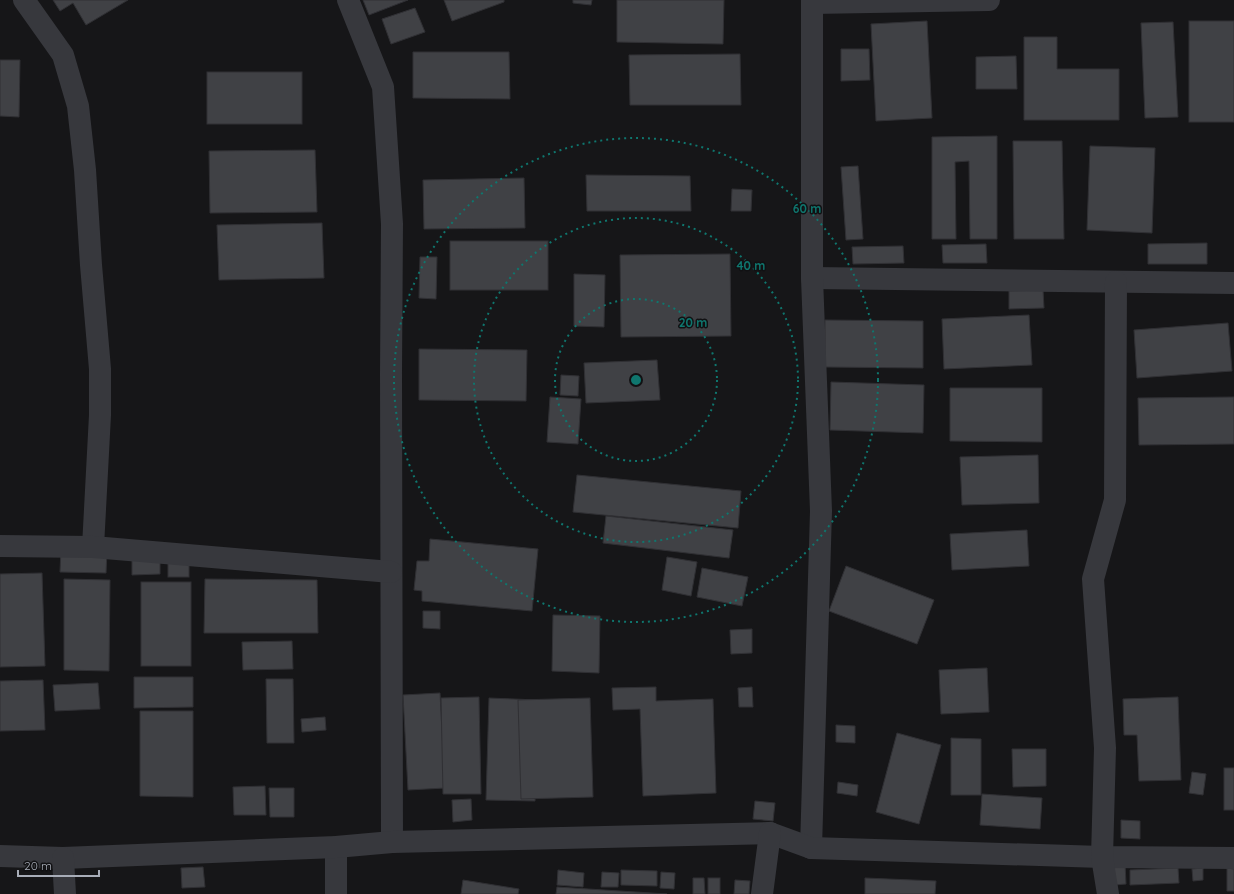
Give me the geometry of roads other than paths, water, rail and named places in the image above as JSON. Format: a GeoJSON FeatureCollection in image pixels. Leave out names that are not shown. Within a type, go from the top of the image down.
{"type":"FeatureCollection","features":[{"type":"Feature","properties":{"kind":"street"},"geometry":{"type":"LineString","coordinates":[[24,0],[63,55],[79,113],[85,170],[100,369],[100,415],[93,547]]}},
{"type":"Feature","properties":{"kind":"street"},"geometry":{"type":"LineString","coordinates":[[348,0],[383,87],[392,224],[392,842]]}},
{"type":"Feature","properties":{"kind":"street"},"geometry":{"type":"LineString","coordinates":[[811,848],[821,511],[812,278],[812,1],[989,0]]}},
{"type":"Feature","properties":{"kind":"street"},"geometry":{"type":"LineString","coordinates":[[812,278],[1234,283]]}},
{"type":"Feature","properties":{"kind":"street"},"geometry":{"type":"LineString","coordinates":[[1108,894],[1102,857],[1105,748],[1093,579],[1115,500],[1116,282]]}},
{"type":"Feature","properties":{"kind":"street"},"geometry":{"type":"LineString","coordinates":[[0,546],[93,547],[391,572]]}},
{"type":"Feature","properties":{"kind":"street"},"geometry":{"type":"LineString","coordinates":[[762,894],[770,833]]}},
{"type":"Feature","properties":{"kind":"street"},"geometry":{"type":"LineString","coordinates":[[0,856],[63,858],[336,847],[392,842],[770,833],[811,848],[1102,857],[1234,858]]}},
{"type":"Feature","properties":{"kind":"street"},"geometry":{"type":"LineString","coordinates":[[336,847],[336,894]]}},
{"type":"Feature","properties":{"kind":"street"},"geometry":{"type":"LineString","coordinates":[[63,858],[65,894]]}}]}
